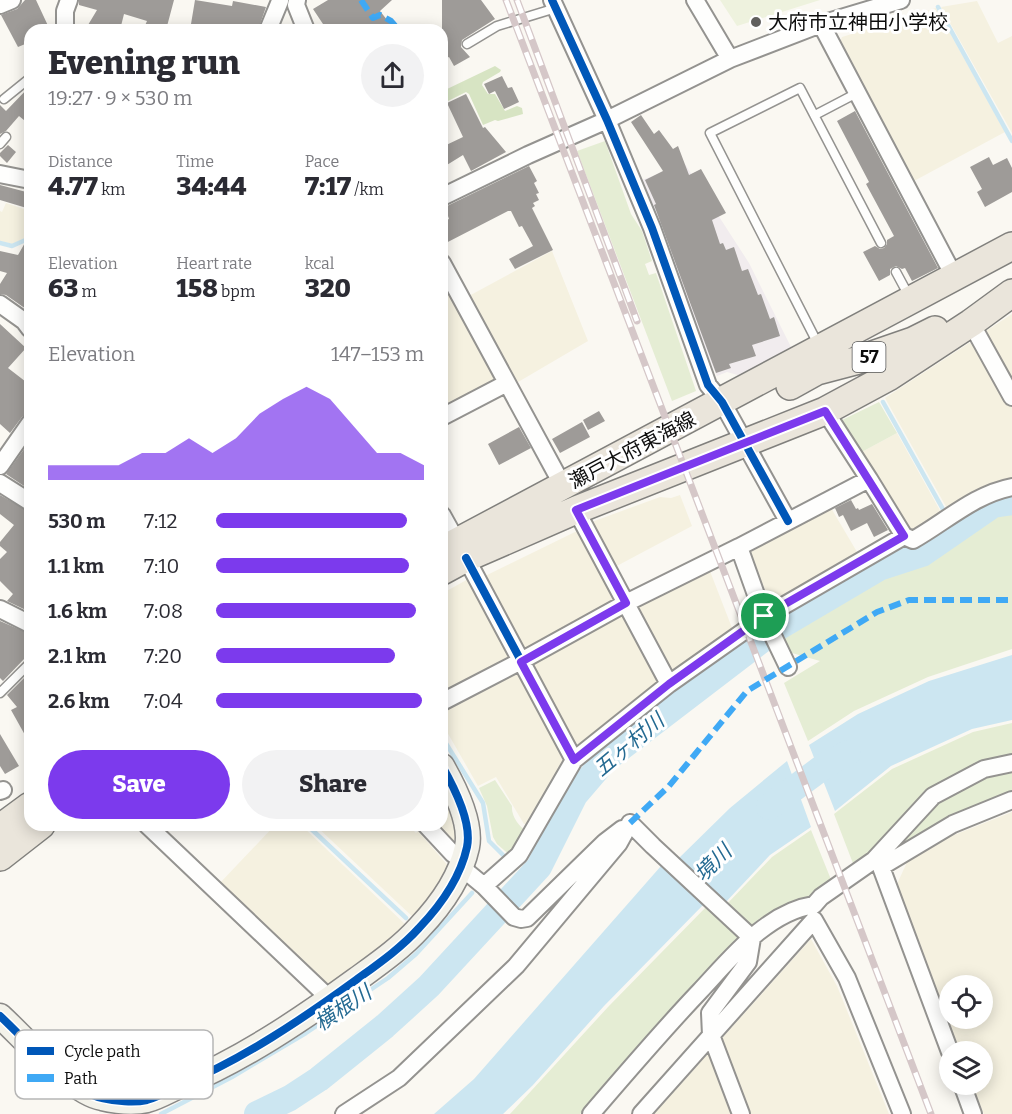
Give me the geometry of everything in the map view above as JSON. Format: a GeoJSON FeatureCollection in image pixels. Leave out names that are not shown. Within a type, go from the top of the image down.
{"type":"FeatureCollection","features":[{"type":"Feature","properties":{"kind":"main road","name":"瀬戸大府東海線"},"geometry":{"type":"LineString","coordinates":[[455,550],[563,486],[1012,246]]}},
{"type":"Feature","properties":{"kind":"main road","name":"57"},"geometry":{"type":"LineString","coordinates":[[722,402],[735,410],[759,402],[818,371],[913,341],[949,322],[993,294],[1012,287]]}},
{"type":"Feature","properties":{"kind":"main road","name":"瀬戸大府東海線"},"geometry":{"type":"LineString","coordinates":[[455,550],[576,510],[825,411],[890,376],[1012,293]]}},
{"type":"Feature","properties":{"kind":"main road"},"geometry":{"type":"LineString","coordinates":[[0,828],[24,810]]}},
{"type":"Feature","properties":{"kind":"main road"},"geometry":{"type":"LineString","coordinates":[[0,857],[33,831]]}},
{"type":"Feature","properties":{"kind":"street"},"geometry":{"type":"LineString","coordinates":[[0,5],[12,0]]}},
{"type":"Feature","properties":{"kind":"street"},"geometry":{"type":"LineString","coordinates":[[64,24],[69,0]]}},
{"type":"Feature","properties":{"kind":"street"},"geometry":{"type":"LineString","coordinates":[[695,0],[730,59]]}},
{"type":"Feature","properties":{"kind":"street"},"geometry":{"type":"LineString","coordinates":[[448,194],[607,120],[730,59],[821,24],[901,0]]}},
{"type":"Feature","properties":{"kind":"street"},"geometry":{"type":"LineString","coordinates":[[272,24],[286,2],[302,24]]}},
{"type":"Feature","properties":{"kind":"street"},"geometry":{"type":"LineString","coordinates":[[554,4],[607,120],[652,228],[708,385],[722,402],[788,521]]}},
{"type":"Feature","properties":{"kind":"street"},"geometry":{"type":"LineString","coordinates":[[821,24],[955,278]]}},
{"type":"Feature","properties":{"kind":"street"},"geometry":{"type":"LineString","coordinates":[[0,174],[24,179]]}},
{"type":"Feature","properties":{"kind":"street"},"geometry":{"type":"LineString","coordinates":[[448,273],[563,486]]}},
{"type":"Feature","properties":{"kind":"street"},"geometry":{"type":"LineString","coordinates":[[0,303],[24,321]]}},
{"type":"Feature","properties":{"kind":"street"},"geometry":{"type":"LineString","coordinates":[[971,323],[1012,397]]}},
{"type":"Feature","properties":{"kind":"street"},"geometry":{"type":"LineString","coordinates":[[448,414],[507,383]]}},
{"type":"Feature","properties":{"kind":"street"},"geometry":{"type":"LineString","coordinates":[[825,411],[904,536],[913,540],[978,499],[996,490],[1012,487]]}},
{"type":"Feature","properties":{"kind":"street"},"geometry":{"type":"LineString","coordinates":[[1,461],[24,431]]}},
{"type":"Feature","properties":{"kind":"street"},"geometry":{"type":"LineString","coordinates":[[448,699],[521,662],[626,603],[869,479]]}},
{"type":"Feature","properties":{"kind":"street"},"geometry":{"type":"LineString","coordinates":[[0,483],[24,498]]}},
{"type":"Feature","properties":{"kind":"street"},"geometry":{"type":"LineString","coordinates":[[576,510],[669,684]]}},
{"type":"Feature","properties":{"kind":"street"},"geometry":{"type":"LineString","coordinates":[[448,531],[455,550],[521,662],[574,760]]}},
{"type":"Feature","properties":{"kind":"street"},"geometry":{"type":"LineString","coordinates":[[486,888],[519,855],[574,760],[669,684],[764,617],[904,536]]}},
{"type":"Feature","properties":{"kind":"street"},"geometry":{"type":"LineString","coordinates":[[739,547],[764,617],[788,667]]}},
{"type":"Feature","properties":{"kind":"street"},"geometry":{"type":"LineString","coordinates":[[0,609],[24,621]]}},
{"type":"Feature","properties":{"kind":"street"},"geometry":{"type":"LineString","coordinates":[[877,863],[933,796],[984,769],[1012,763]]}},
{"type":"Feature","properties":{"kind":"street"},"geometry":{"type":"LineString","coordinates":[[213,1072],[263,1043],[330,999],[400,947],[418,930],[447,894],[463,861],[468,844],[467,823],[448,780]]}},
{"type":"Feature","properties":{"kind":"street"},"geometry":{"type":"LineString","coordinates":[[641,1114],[814,913],[821,897],[877,863],[953,824],[1012,800]]}},
{"type":"Feature","properties":{"kind":"street"},"geometry":{"type":"LineString","coordinates":[[432,831],[453,854],[463,861],[514,917],[527,918],[535,913],[605,842],[630,823]]}},
{"type":"Feature","properties":{"kind":"street"},"geometry":{"type":"LineString","coordinates":[[630,823],[752,938]]}},
{"type":"Feature","properties":{"kind":"street"},"geometry":{"type":"LineString","coordinates":[[344,1114],[399,1078],[516,966],[620,843],[630,823]]}},
{"type":"Feature","properties":{"kind":"street"},"geometry":{"type":"LineString","coordinates":[[153,831],[330,999]]}},
{"type":"Feature","properties":{"kind":"street"},"geometry":{"type":"LineString","coordinates":[[877,863],[946,1041]]}},
{"type":"Feature","properties":{"kind":"street"},"geometry":{"type":"LineString","coordinates":[[591,1114],[666,1026],[752,938],[765,927],[799,907],[814,913],[847,978],[902,1114]]}},
{"type":"Feature","properties":{"kind":"street"},"geometry":{"type":"LineString","coordinates":[[741,1114],[711,1035],[710,1013],[748,962],[752,938]]}},
{"type":"Feature","properties":{"kind":"street"},"geometry":{"type":"LineString","coordinates":[[0,1016],[15,1030]]}},
{"type":"Feature","properties":{"kind":"street"},"geometry":{"type":"LineString","coordinates":[[966,1095],[973,1114]]}},
{"type":"Feature","properties":{"kind":"street"},"geometry":{"type":"LineString","coordinates":[[101,1099],[116,1107],[149,1099]]}},
{"type":"Feature","properties":{"kind":"lane"},"geometry":{"type":"LineString","coordinates":[[467,44],[497,26],[554,4]]}},
{"type":"Feature","properties":{"kind":"lane"},"geometry":{"type":"LineString","coordinates":[[4,99],[24,83]]}},
{"type":"Feature","properties":{"kind":"lane"},"geometry":{"type":"LineString","coordinates":[[820,350],[710,134],[800,88],[881,243]]}},
{"type":"Feature","properties":{"kind":"lane"},"geometry":{"type":"LineString","coordinates":[[815,115],[857,93]]}},
{"type":"Feature","properties":{"kind":"lane"},"geometry":{"type":"LineString","coordinates":[[896,272],[911,301]]}},
{"type":"Feature","properties":{"kind":"lane"},"geometry":{"type":"LineString","coordinates":[[0,693],[24,669]]}},
{"type":"Feature","properties":{"kind":"shaded area"},"geometry":{"type":"Polygon","coordinates":[[[977,1],[998,43],[1012,36],[1012,133],[941,7],[977,1]]]}},
{"type":"Feature","properties":{"kind":"shaded area"},"geometry":{"type":"Polygon","coordinates":[[[936,8],[1005,132],[914,181],[840,42],[842,37],[936,8]]]}},
{"type":"Feature","properties":{"kind":"shaded area"},"geometry":{"type":"Polygon","coordinates":[[[685,164],[749,263],[792,349],[741,376],[727,372],[717,376],[693,325],[642,180],[685,164]]]}},
{"type":"Feature","properties":{"kind":"shaded area"},"geometry":{"type":"Polygon","coordinates":[[[6,203],[24,209],[24,239],[12,244],[0,241],[0,211],[2,212],[6,203]]]}},
{"type":"Feature","properties":{"kind":"shaded area"},"geometry":{"type":"Polygon","coordinates":[[[552,251],[588,341],[513,385],[467,297],[552,251]]]}},
{"type":"Feature","properties":{"kind":"shaded area"},"geometry":{"type":"Polygon","coordinates":[[[448,283],[498,376],[497,383],[448,409],[448,283]]]}},
{"type":"Feature","properties":{"kind":"shaded area"},"geometry":{"type":"Polygon","coordinates":[[[1012,314],[1012,384],[987,339],[986,331],[1012,314]]]}},
{"type":"Feature","properties":{"kind":"shaded area"},"geometry":{"type":"Polygon","coordinates":[[[969,343],[975,344],[1012,406],[1012,480],[949,512],[885,398],[969,343]]]}},
{"type":"Feature","properties":{"kind":"shaded area"},"geometry":{"type":"Polygon","coordinates":[[[897,433],[943,516],[913,534],[858,454],[897,433]]]}},
{"type":"Feature","properties":{"kind":"shaded area"},"geometry":{"type":"Polygon","coordinates":[[[680,495],[692,526],[613,568],[589,523],[660,497],[671,498],[680,495]]]}},
{"type":"Feature","properties":{"kind":"shaded area"},"geometry":{"type":"Polygon","coordinates":[[[831,508],[860,557],[772,605],[748,551],[831,508]]]}},
{"type":"Feature","properties":{"kind":"shaded area"},"geometry":{"type":"Polygon","coordinates":[[[577,531],[614,600],[612,606],[526,654],[483,577],[577,531]]]}},
{"type":"Feature","properties":{"kind":"shaded area"},"geometry":{"type":"Polygon","coordinates":[[[708,566],[734,633],[669,676],[634,609],[708,566]]]}},
{"type":"Feature","properties":{"kind":"shaded area"},"geometry":{"type":"Polygon","coordinates":[[[470,578],[511,653],[509,661],[448,694],[448,590],[470,578]]]}},
{"type":"Feature","properties":{"kind":"shaded area"},"geometry":{"type":"Polygon","coordinates":[[[619,614],[626,616],[659,680],[658,686],[580,750],[574,749],[530,666],[531,660],[619,614]]]}},
{"type":"Feature","properties":{"kind":"shaded area"},"geometry":{"type":"Polygon","coordinates":[[[514,670],[520,672],[568,758],[531,824],[524,824],[496,777],[478,786],[448,734],[448,705],[514,670]]]}},
{"type":"Feature","properties":{"kind":"shaded area"},"geometry":{"type":"Polygon","coordinates":[[[448,798],[459,836],[450,843],[439,831],[448,831],[448,798]]]}},
{"type":"Feature","properties":{"kind":"shaded area"},"geometry":{"type":"Polygon","coordinates":[[[1012,812],[1012,1114],[984,1114],[976,1095],[993,1095],[993,1041],[956,1041],[952,1029],[993,1029],[993,975],[939,975],[939,995],[897,884],[908,860],[949,837],[1012,812]]]}},
{"type":"Feature","properties":{"kind":"shaded area"},"geometry":{"type":"Polygon","coordinates":[[[269,831],[307,831],[407,926],[334,986],[327,985],[219,884],[269,831]]]}},
{"type":"Feature","properties":{"kind":"shaded area"},"geometry":{"type":"Polygon","coordinates":[[[321,831],[414,831],[416,833],[418,831],[450,868],[438,892],[415,919],[321,831]]]}},
{"type":"Feature","properties":{"kind":"shaded area"},"geometry":{"type":"Polygon","coordinates":[[[811,939],[837,986],[889,1114],[654,1114],[811,939]]]}},
{"type":"Feature","properties":{"kind":"green space"},"geometry":{"type":"Polygon","coordinates":[[[720,0],[820,0],[737,26],[720,0]]]}},
{"type":"Feature","properties":{"kind":"green space"},"geometry":{"type":"Polygon","coordinates":[[[495,66],[501,70],[500,72],[483,82],[482,85],[488,94],[495,94],[505,111],[517,106],[522,108],[523,114],[483,125],[469,94],[466,92],[448,101],[448,89],[495,66]]]}},
{"type":"Feature","properties":{"kind":"green space"},"geometry":{"type":"Polygon","coordinates":[[[605,141],[631,214],[642,231],[652,261],[645,264],[649,275],[656,273],[696,391],[672,401],[577,151],[605,141]]]}},
{"type":"Feature","properties":{"kind":"green space"},"geometry":{"type":"Polygon","coordinates":[[[879,402],[897,433],[858,454],[838,422],[879,402]]]}},
{"type":"Feature","properties":{"kind":"green space"},"geometry":{"type":"Polygon","coordinates":[[[1012,508],[1012,649],[928,677],[854,711],[808,741],[784,683],[820,661],[785,651],[779,641],[881,573],[926,560],[995,511],[1012,508]]]}},
{"type":"Feature","properties":{"kind":"green space"},"geometry":{"type":"Polygon","coordinates":[[[1012,723],[1012,795],[887,854],[854,866],[834,814],[892,769],[973,732],[1012,723]]]}},
{"type":"Feature","properties":{"kind":"green space"},"geometry":{"type":"Polygon","coordinates":[[[495,780],[512,806],[516,821],[527,831],[511,856],[497,844],[493,837],[487,806],[479,788],[495,780]]]}},
{"type":"Feature","properties":{"kind":"green space"},"geometry":{"type":"Polygon","coordinates":[[[811,830],[832,882],[776,917],[760,918],[748,928],[726,905],[772,857],[811,830]]]}},
{"type":"Feature","properties":{"kind":"green space"},"geometry":{"type":"Polygon","coordinates":[[[707,906],[740,936],[641,1042],[580,1114],[510,1114],[608,1007],[707,906]]]}},
{"type":"Feature","properties":{"kind":"water"},"geometry":{"type":"Polygon","coordinates":[[[1012,655],[1012,720],[972,729],[891,766],[835,811],[809,745],[858,714],[929,681],[1012,655]]]}},
{"type":"Feature","properties":{"kind":"water"},"geometry":{"type":"Polygon","coordinates":[[[787,761],[811,827],[770,855],[724,904],[678,859],[730,808],[787,761]]]}},
{"type":"Feature","properties":{"kind":"water"},"geometry":{"type":"Polygon","coordinates":[[[661,866],[704,904],[503,1114],[434,1114],[474,1079],[661,866]]]}},
{"type":"Feature","properties":{"kind":"building"},"geometry":{"type":"Polygon","coordinates":[[[25,0],[36,0],[47,24],[24,24],[24,44],[18,47],[1,15],[17,9],[25,0]]]}},
{"type":"Feature","properties":{"kind":"building"},"geometry":{"type":"Polygon","coordinates":[[[79,0],[174,0],[168,24],[146,24],[147,21],[124,14],[122,24],[89,24],[97,10],[79,5],[79,0]]]}},
{"type":"Feature","properties":{"kind":"building"},"geometry":{"type":"Polygon","coordinates":[[[195,0],[232,6],[233,1],[266,7],[260,24],[191,24],[195,0]]]}},
{"type":"Feature","properties":{"kind":"building"},"geometry":{"type":"Polygon","coordinates":[[[328,0],[392,0],[380,11],[390,24],[323,24],[313,9],[328,0]]]}},
{"type":"Feature","properties":{"kind":"building"},"geometry":{"type":"Polygon","coordinates":[[[442,0],[481,0],[495,19],[462,40],[461,47],[470,57],[454,66],[448,57],[448,24],[442,24],[442,0]]]}},
{"type":"Feature","properties":{"kind":"building"},"geometry":{"type":"Polygon","coordinates":[[[502,76],[508,88],[512,87],[519,102],[504,109],[495,91],[489,94],[484,84],[502,76]]]}},
{"type":"Feature","properties":{"kind":"building"},"geometry":{"type":"Polygon","coordinates":[[[24,92],[24,120],[19,116],[6,131],[0,134],[0,105],[6,111],[24,92]]]}},
{"type":"Feature","properties":{"kind":"building"},"geometry":{"type":"Polygon","coordinates":[[[466,94],[483,128],[485,127],[506,152],[471,171],[463,155],[448,164],[448,144],[463,137],[448,103],[466,94]]]}},
{"type":"Feature","properties":{"kind":"building"},"geometry":{"type":"Polygon","coordinates":[[[855,111],[938,268],[912,281],[905,268],[896,266],[890,269],[890,275],[879,281],[863,252],[875,246],[880,249],[884,248],[887,240],[894,236],[866,184],[869,182],[837,121],[855,111]]]}},
{"type":"Feature","properties":{"kind":"building"},"geometry":{"type":"Polygon","coordinates":[[[641,115],[654,134],[659,130],[673,149],[678,146],[689,175],[701,169],[726,213],[712,220],[720,244],[723,243],[726,250],[734,247],[742,271],[748,269],[758,295],[761,294],[770,319],[774,317],[780,336],[752,345],[756,356],[729,364],[731,368],[716,373],[654,205],[656,204],[645,180],[663,171],[631,122],[641,115]]]}},
{"type":"Feature","properties":{"kind":"building"},"geometry":{"type":"Polygon","coordinates":[[[8,145],[16,152],[7,163],[0,153],[8,145]]]}},
{"type":"Feature","properties":{"kind":"building"},"geometry":{"type":"Polygon","coordinates":[[[989,157],[993,165],[1007,158],[1012,168],[1012,192],[985,207],[977,192],[982,189],[970,167],[989,157]]]}},
{"type":"Feature","properties":{"kind":"building"},"geometry":{"type":"Polygon","coordinates":[[[529,166],[537,181],[534,183],[539,193],[536,194],[539,200],[533,203],[535,206],[532,208],[553,250],[515,269],[509,259],[533,246],[511,211],[448,242],[448,206],[529,166]]]}},
{"type":"Feature","properties":{"kind":"building"},"geometry":{"type":"Polygon","coordinates":[[[0,185],[24,191],[24,207],[0,200],[0,185]]]}},
{"type":"Feature","properties":{"kind":"building"},"geometry":{"type":"Polygon","coordinates":[[[24,244],[24,308],[6,295],[0,294],[0,284],[7,273],[0,271],[0,251],[18,255],[24,244]]]}},
{"type":"Feature","properties":{"kind":"building"},"geometry":{"type":"Polygon","coordinates":[[[0,324],[24,346],[24,350],[8,368],[24,380],[24,416],[10,433],[0,424],[0,324]]]}},
{"type":"Feature","properties":{"kind":"building"},"geometry":{"type":"Polygon","coordinates":[[[599,411],[605,421],[588,430],[583,420],[599,411]]]}},
{"type":"Feature","properties":{"kind":"building"},"geometry":{"type":"Polygon","coordinates":[[[582,422],[590,437],[560,453],[552,439],[582,422]]]}},
{"type":"Feature","properties":{"kind":"building"},"geometry":{"type":"Polygon","coordinates":[[[519,427],[531,448],[499,465],[488,444],[519,427]]]}},
{"type":"Feature","properties":{"kind":"building"},"geometry":{"type":"Polygon","coordinates":[[[24,449],[24,486],[6,474],[24,449]]]}},
{"type":"Feature","properties":{"kind":"building"},"geometry":{"type":"Polygon","coordinates":[[[0,495],[24,509],[24,609],[7,601],[13,594],[0,581],[0,559],[7,552],[0,546],[0,542],[14,525],[0,514],[0,495]]]}},
{"type":"Feature","properties":{"kind":"building"},"geometry":{"type":"Polygon","coordinates":[[[851,500],[859,510],[872,504],[888,530],[874,537],[867,523],[851,531],[843,515],[839,517],[835,508],[851,500]]]}},
{"type":"Feature","properties":{"kind":"building"},"geometry":{"type":"Polygon","coordinates":[[[0,621],[24,631],[24,659],[3,681],[0,678],[0,621]]]}},
{"type":"Feature","properties":{"kind":"building"},"geometry":{"type":"Polygon","coordinates":[[[24,678],[24,733],[11,710],[17,707],[7,695],[24,678]]]}},
{"type":"Feature","properties":{"kind":"building"},"geometry":{"type":"Polygon","coordinates":[[[0,734],[19,766],[5,774],[0,766],[0,734]]]}},
{"type":"Feature","properties":{"kind":"waterway"},"geometry":{"type":"LineString","coordinates":[[938,7],[1012,141]]}},
{"type":"Feature","properties":{"kind":"waterway"},"geometry":{"type":"LineString","coordinates":[[0,243],[12,246],[24,241]]}},
{"type":"Feature","properties":{"kind":"waterway"},"geometry":{"type":"LineString","coordinates":[[883,402],[944,511]]}},
{"type":"Feature","properties":{"kind":"waterway","name":"五ヶ村川"},"geometry":{"type":"LineString","coordinates":[[257,1114],[290,1098],[319,1079],[385,1026],[429,986],[539,867],[575,795],[605,760],[779,627],[879,568],[922,554],[993,505],[1012,502]]}},
{"type":"Feature","properties":{"kind":"waterway","name":"五ヶ村川"},"geometry":{"type":"LineString","coordinates":[[951,524],[955,532]]}},
{"type":"Feature","properties":{"kind":"waterway","name":"横根川"},"geometry":{"type":"LineString","coordinates":[[448,747],[483,803],[489,841],[507,859]]}},
{"type":"Feature","properties":{"kind":"waterway","name":"境川"},"geometry":{"type":"LineString","coordinates":[[769,807],[827,764],[848,753]]}},
{"type":"Feature","properties":{"kind":"waterway"},"geometry":{"type":"LineString","coordinates":[[313,831],[406,918]]}},
{"type":"Feature","properties":{"kind":"waterway","name":"横根川"},"geometry":{"type":"LineString","coordinates":[[213,1087],[306,1033],[388,978],[416,954],[472,893]]}},
{"type":"Feature","properties":{"kind":"waterway","name":"横根川"},"geometry":{"type":"LineString","coordinates":[[161,1114],[190,1099]]}},
{"type":"Feature","properties":{"kind":"railway"},"geometry":{"type":"LineString","coordinates":[[506,0],[931,1114]]}},
{"type":"Feature","properties":{"kind":"railway"},"geometry":{"type":"LineString","coordinates":[[517,0],[637,321]]}},
{"type":"Feature","properties":{"kind":"marked path"},"geometry":{"type":"LineString","coordinates":[[361,0],[373,18],[380,15],[394,24]]}},
{"type":"Feature","properties":{"kind":"marked path"},"geometry":{"type":"LineString","coordinates":[[630,823],[669,786],[747,691],[877,612],[909,600],[1012,600]]}},
{"type":"Feature","properties":{"kind":"cycle path"},"geometry":{"type":"LineString","coordinates":[[552,0],[607,120],[652,228],[708,385],[722,402],[788,521]]}},
{"type":"Feature","properties":{"kind":"cycle path"},"geometry":{"type":"LineString","coordinates":[[466,558],[574,760],[669,684],[764,617],[904,536]]}},
{"type":"Feature","properties":{"kind":"cycle path"},"geometry":{"type":"LineString","coordinates":[[213,1070],[271,1038],[389,956],[412,935],[442,901],[460,870],[468,837],[461,805],[448,777]]}},
{"type":"Feature","properties":{"kind":"cycle path"},"geometry":{"type":"LineString","coordinates":[[0,1016],[15,1031]]}},
{"type":"Feature","properties":{"kind":"cycle path"},"geometry":{"type":"LineString","coordinates":[[108,1099],[124,1101],[151,1099]]}},
{"type":"Feature","properties":{"kind":"place","name":"大府市立神田小学校"},"geometry":{"type":"Point","coordinates":[756,22]}},
{"type":"Feature","properties":{"kind":"route"},"geometry":{"type":"LineString","coordinates":[[825,411],[904,536],[764,616],[669,684],[574,760],[521,662],[626,603],[576,510],[825,411]]}}]}
